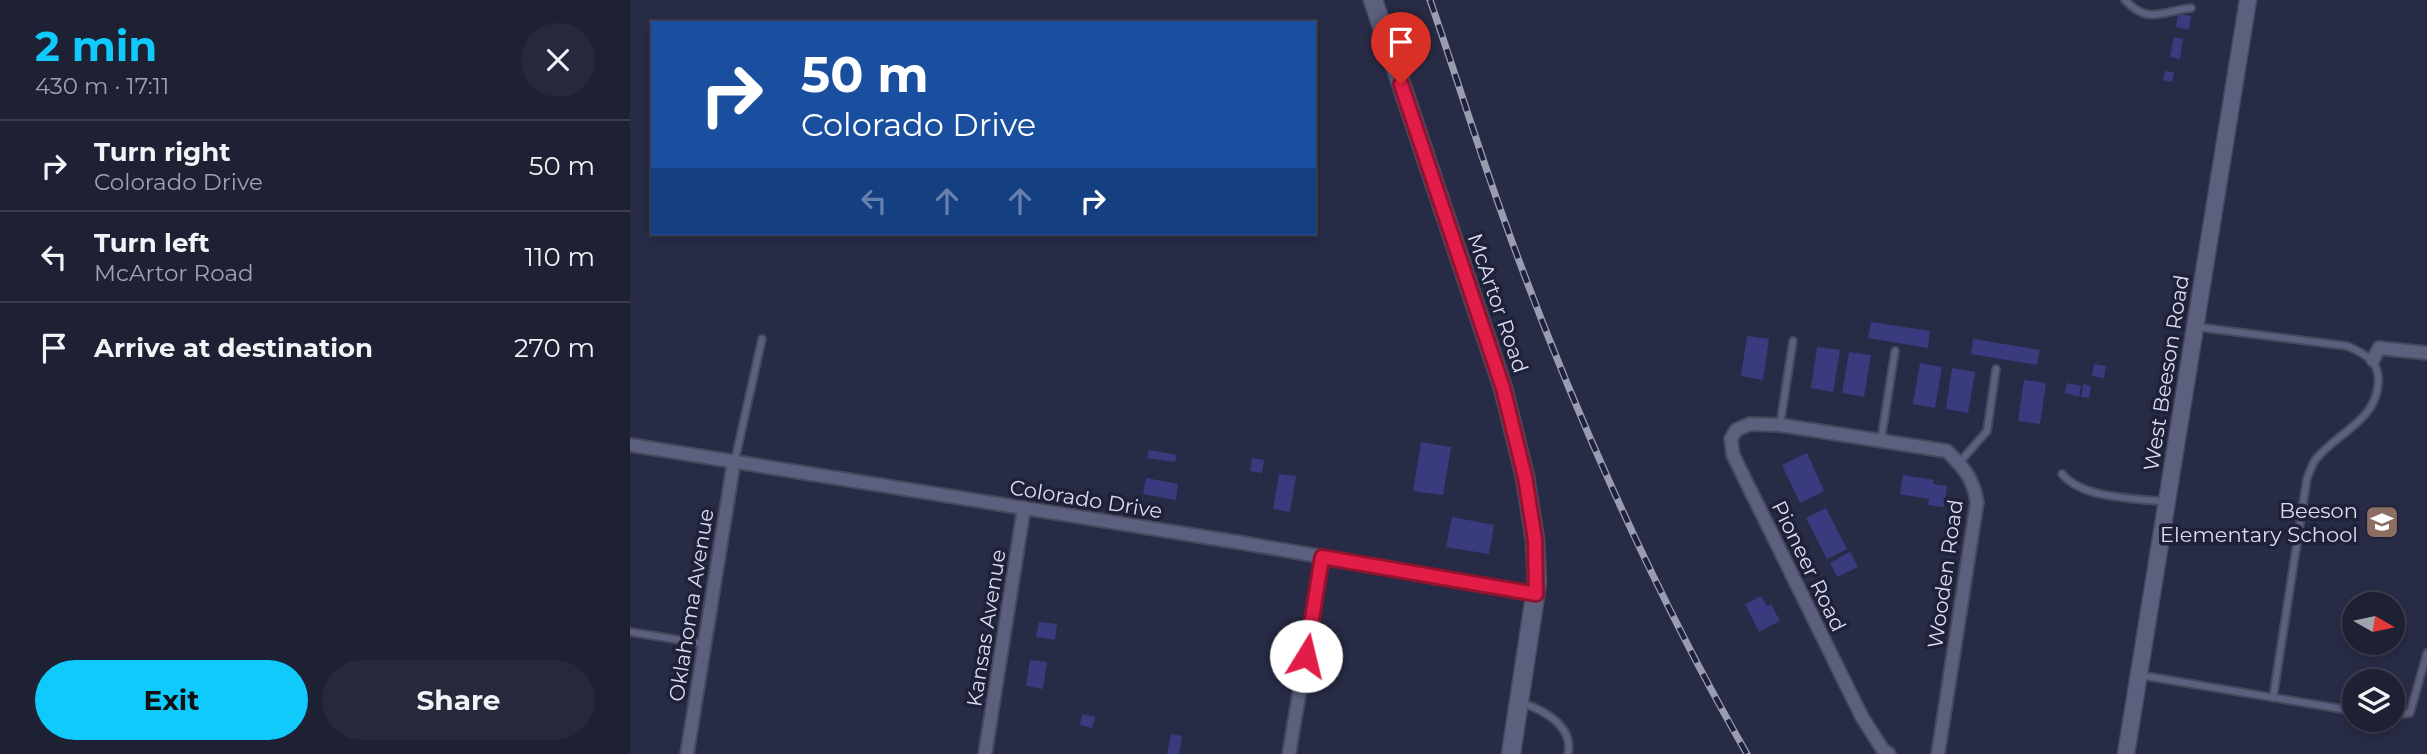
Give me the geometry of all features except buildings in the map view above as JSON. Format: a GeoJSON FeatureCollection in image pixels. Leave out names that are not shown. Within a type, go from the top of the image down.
{"type":"FeatureCollection","features":[{"type":"Feature","properties":{"kind":"main road","name":"McArtor Road"},"geometry":{"type":"LineString","coordinates":[[1373,0],[1503,388],[1525,477],[1535,540],[1536,594],[1511,754]]}},
{"type":"Feature","properties":{"kind":"street","name":"West Beeson Road"},"geometry":{"type":"LineString","coordinates":[[2126,754],[2248,0]]}},
{"type":"Feature","properties":{"kind":"street"},"geometry":{"type":"LineString","coordinates":[[2373,360],[2379,348],[2427,353]]}},
{"type":"Feature","properties":{"kind":"street","name":"Pioneer Road"},"geometry":{"type":"LineString","coordinates":[[1780,425],[1750,424],[1736,430],[1731,439],[1732,455],[1862,717],[1883,750],[1889,754]]}},
{"type":"Feature","properties":{"kind":"street"},"geometry":{"type":"LineString","coordinates":[[1780,425],[1947,451],[1959,463]]}},
{"type":"Feature","properties":{"kind":"street","name":"Colorado Drive"},"geometry":{"type":"LineString","coordinates":[[630,445],[1536,594]]}},
{"type":"Feature","properties":{"kind":"street","name":"Oklahoma Avenue"},"geometry":{"type":"LineString","coordinates":[[687,754],[734,461]]}},
{"type":"Feature","properties":{"kind":"street","name":"Wooden Road"},"geometry":{"type":"LineString","coordinates":[[1938,754],[1977,502],[1974,485],[1959,463]]}},
{"type":"Feature","properties":{"kind":"street","name":"Kansas Avenue"},"geometry":{"type":"LineString","coordinates":[[985,754],[1024,508]]}},
{"type":"Feature","properties":{"kind":"street"},"geometry":{"type":"LineString","coordinates":[[1289,754],[1322,557]]}},
{"type":"Feature","properties":{"kind":"lane"},"geometry":{"type":"LineString","coordinates":[[2125,0],[2133,9],[2153,16],[2191,8]]}},
{"type":"Feature","properties":{"kind":"lane"},"geometry":{"type":"LineString","coordinates":[[2195,327],[2347,346],[2363,353],[2373,360],[2377,367],[2377,395],[2371,409],[2314,460],[2307,478],[2273,698]]}},
{"type":"Feature","properties":{"kind":"lane"},"geometry":{"type":"LineString","coordinates":[[734,461],[762,340]]}},
{"type":"Feature","properties":{"kind":"lane"},"geometry":{"type":"LineString","coordinates":[[1780,425],[1793,341]]}},
{"type":"Feature","properties":{"kind":"lane"},"geometry":{"type":"LineString","coordinates":[[1881,440],[1895,351]]}},
{"type":"Feature","properties":{"kind":"lane"},"geometry":{"type":"LineString","coordinates":[[1959,463],[1987,431],[1996,369]]}},
{"type":"Feature","properties":{"kind":"lane"},"geometry":{"type":"LineString","coordinates":[[2062,474],[2080,488],[2097,493],[2166,502]]}},
{"type":"Feature","properties":{"kind":"lane"},"geometry":{"type":"LineString","coordinates":[[630,632],[705,644]]}},
{"type":"Feature","properties":{"kind":"lane"},"geometry":{"type":"LineString","coordinates":[[2405,714],[2410,713],[2427,653]]}},
{"type":"Feature","properties":{"kind":"lane"},"geometry":{"type":"LineString","coordinates":[[2139,675],[2342,709]]}},
{"type":"Feature","properties":{"kind":"lane"},"geometry":{"type":"LineString","coordinates":[[1519,702],[1536,707],[1564,728],[1570,750],[1568,754]]}},
{"type":"Feature","properties":{"kind":"railway"},"geometry":{"type":"LineString","coordinates":[[1430,0],[1486,169],[1557,360],[1646,561],[1747,754]]}},
{"type":"Feature","properties":{"kind":"place","name":"Beeson Elementary School"},"geometry":{"type":"Point","coordinates":[2382,522]}},
{"type":"Feature","properties":{"kind":"route"},"geometry":{"type":"LineString","coordinates":[[1306,656],[1322,557],[1536,594],[1535,540],[1525,477],[1503,388],[1401,84]]}}]}
